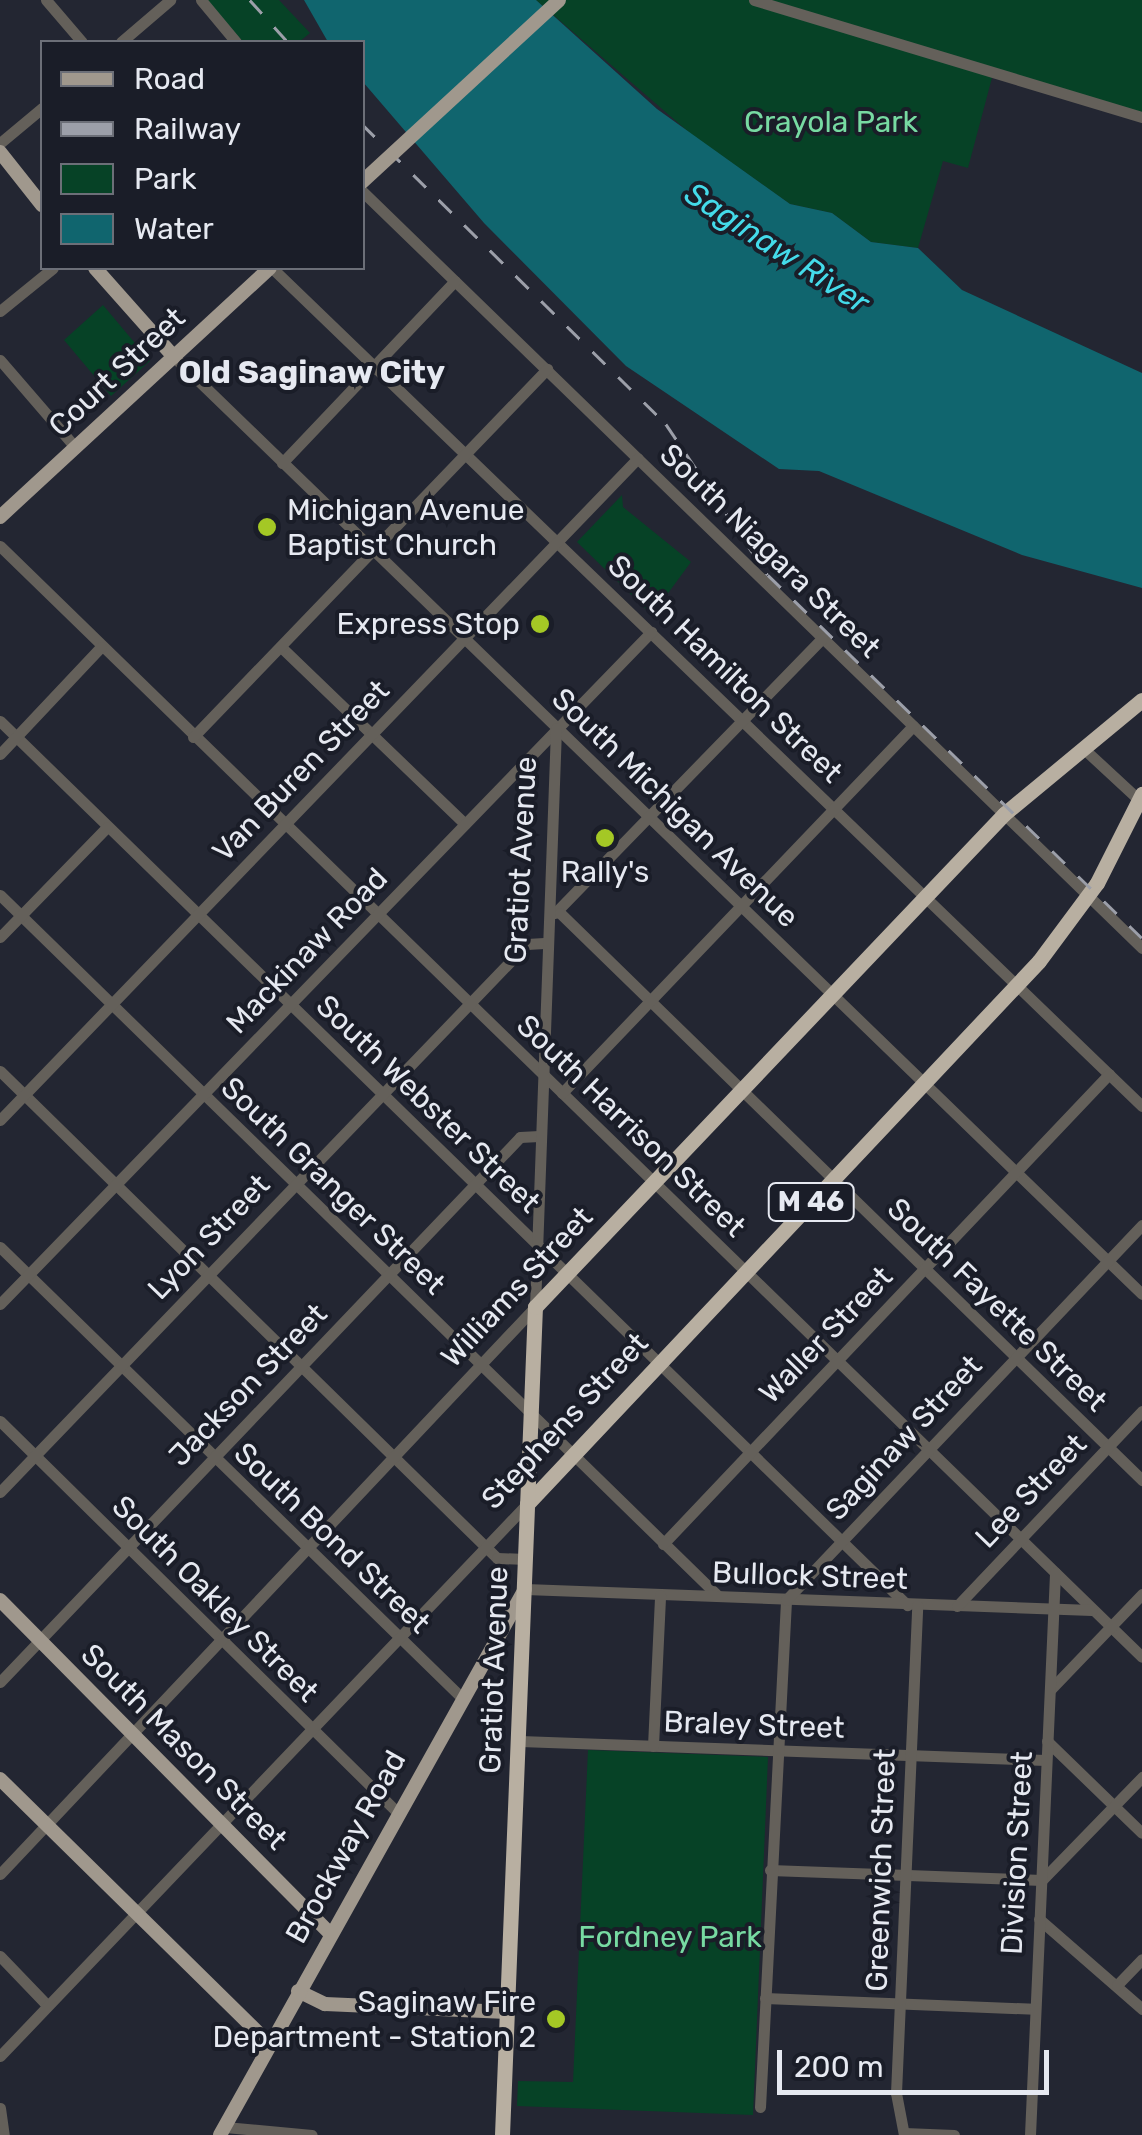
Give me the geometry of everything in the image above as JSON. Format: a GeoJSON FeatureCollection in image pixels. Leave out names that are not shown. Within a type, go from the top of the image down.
{"type":"FeatureCollection","features":[{"type":"Feature","properties":{"kind":"highway","name":"Williams Street"},"geometry":{"type":"LineString","coordinates":[[535,1307],[1004,814],[1142,700]]}},
{"type":"Feature","properties":{"kind":"highway","name":"Stephens Street"},"geometry":{"type":"LineString","coordinates":[[528,1504],[1016,985],[1089,896],[1141,797]]}},
{"type":"Feature","properties":{"kind":"highway","name":"Gratiot Avenue"},"geometry":{"type":"LineString","coordinates":[[502,2135],[535,1307]]}},
{"type":"Feature","properties":{"kind":"main road"},"geometry":{"type":"LineString","coordinates":[[365,179],[559,0]]}},
{"type":"Feature","properties":{"kind":"main road"},"geometry":{"type":"LineString","coordinates":[[0,152],[40,202]]}},
{"type":"Feature","properties":{"kind":"main road"},"geometry":{"type":"LineString","coordinates":[[96,270],[174,357]]}},
{"type":"Feature","properties":{"kind":"main road","name":"Court Street"},"geometry":{"type":"LineString","coordinates":[[0,517],[269,270]]}},
{"type":"Feature","properties":{"kind":"main road","name":"Brockway Road"},"geometry":{"type":"LineString","coordinates":[[222,2131],[460,1696],[525,1589]]}},
{"type":"Feature","properties":{"kind":"main road","name":"South Mason Street"},"geometry":{"type":"LineString","coordinates":[[0,1600],[329,1933]]}},
{"type":"Feature","properties":{"kind":"main road"},"geometry":{"type":"LineString","coordinates":[[0,1779],[270,2044]]}},
{"type":"Feature","properties":{"kind":"main road"},"geometry":{"type":"LineString","coordinates":[[298,1991],[325,2004],[507,2012]]}},
{"type":"Feature","properties":{"kind":"street"},"geometry":{"type":"LineString","coordinates":[[46,0],[80,40]]}},
{"type":"Feature","properties":{"kind":"street"},"geometry":{"type":"LineString","coordinates":[[122,40],[170,0]]}},
{"type":"Feature","properties":{"kind":"street"},"geometry":{"type":"LineString","coordinates":[[201,0],[234,40]]}},
{"type":"Feature","properties":{"kind":"street"},"geometry":{"type":"LineString","coordinates":[[754,0],[1142,117]]}},
{"type":"Feature","properties":{"kind":"street"},"geometry":{"type":"LineString","coordinates":[[0,143],[40,110]]}},
{"type":"Feature","properties":{"kind":"street","name":"South Niagara Street"},"geometry":{"type":"LineString","coordinates":[[365,194],[1142,948]]}},
{"type":"Feature","properties":{"kind":"street"},"geometry":{"type":"LineString","coordinates":[[0,311],[51,270]]}},
{"type":"Feature","properties":{"kind":"street","name":"South Hamilton Street"},"geometry":{"type":"LineString","coordinates":[[273,270],[1142,1106]]}},
{"type":"Feature","properties":{"kind":"street"},"geometry":{"type":"LineString","coordinates":[[282,463],[454,281]]}},
{"type":"Feature","properties":{"kind":"street","name":"South Michigan Avenue"},"geometry":{"type":"LineString","coordinates":[[174,357],[1142,1294]]}},
{"type":"Feature","properties":{"kind":"street"},"geometry":{"type":"LineString","coordinates":[[0,360],[76,448]]}},
{"type":"Feature","properties":{"kind":"street"},"geometry":{"type":"LineString","coordinates":[[194,737],[547,370]]}},
{"type":"Feature","properties":{"kind":"street","name":"Van Buren Street"},"geometry":{"type":"LineString","coordinates":[[0,1120],[638,458]]}},
{"type":"Feature","properties":{"kind":"street","name":"South Harrison Street"},"geometry":{"type":"LineString","coordinates":[[0,546],[1142,1657]]}},
{"type":"Feature","properties":{"kind":"street","name":"Mackinaw Road"},"geometry":{"type":"LineString","coordinates":[[0,1304],[650,632]]}},
{"type":"Feature","properties":{"kind":"street"},"geometry":{"type":"LineString","coordinates":[[546,913],[560,913],[822,638]]}},
{"type":"Feature","properties":{"kind":"street"},"geometry":{"type":"LineString","coordinates":[[281,647],[465,824]]}},
{"type":"Feature","properties":{"kind":"street"},"geometry":{"type":"LineString","coordinates":[[0,754],[102,648]]}},
{"type":"Feature","properties":{"kind":"street","name":"South Webster Street"},"geometry":{"type":"LineString","coordinates":[[0,721],[841,1542],[912,1606]]}},
{"type":"Feature","properties":{"kind":"street"},"geometry":{"type":"LineString","coordinates":[[562,1093],[913,726]]}},
{"type":"Feature","properties":{"kind":"street","name":"Gratiot Avenue"},"geometry":{"type":"LineString","coordinates":[[535,1307],[544,943],[556,728]]}},
{"type":"Feature","properties":{"kind":"street"},"geometry":{"type":"LineString","coordinates":[[1084,749],[1141,797]]}},
{"type":"Feature","properties":{"kind":"street"},"geometry":{"type":"LineString","coordinates":[[0,937],[107,826]]}},
{"type":"Feature","properties":{"kind":"street","name":"South Granger Street"},"geometry":{"type":"LineString","coordinates":[[0,895],[718,1596]]}},
{"type":"Feature","properties":{"kind":"street","name":"South Fayette Street"},"geometry":{"type":"LineString","coordinates":[[560,913],[1142,1480]]}},
{"type":"Feature","properties":{"kind":"street","name":"Lyon Street"},"geometry":{"type":"LineString","coordinates":[[0,1492],[526,944],[544,943]]}},
{"type":"Feature","properties":{"kind":"street"},"geometry":{"type":"LineString","coordinates":[[0,1071],[497,1558],[526,1559]]}},
{"type":"Feature","properties":{"kind":"street","name":"Waller Street"},"geometry":{"type":"LineString","coordinates":[[662,1544],[1109,1074]]}},
{"type":"Feature","properties":{"kind":"street","name":"Jackson Street"},"geometry":{"type":"LineString","coordinates":[[0,1682],[520,1138],[539,1136]]}},
{"type":"Feature","properties":{"kind":"street","name":"Saginaw Street"},"geometry":{"type":"LineString","coordinates":[[786,1600],[1142,1225]]}},
{"type":"Feature","properties":{"kind":"street","name":"South Bond Street"},"geometry":{"type":"LineString","coordinates":[[0,1247],[460,1696]]}},
{"type":"Feature","properties":{"kind":"street","name":"Williams Street"},"geometry":{"type":"LineString","coordinates":[[0,1874],[535,1307]]}},
{"type":"Feature","properties":{"kind":"street","name":"Lee Street"},"geometry":{"type":"LineString","coordinates":[[956,1606],[1142,1411]]}},
{"type":"Feature","properties":{"kind":"street","name":"South Oakley Street"},"geometry":{"type":"LineString","coordinates":[[0,1422],[396,1811]]}},
{"type":"Feature","properties":{"kind":"street","name":"Stephens Street"},"geometry":{"type":"LineString","coordinates":[[0,2056],[528,1504]]}},
{"type":"Feature","properties":{"kind":"street","name":"Division Street"},"geometry":{"type":"LineString","coordinates":[[1030,2135],[1055,1573]]}},
{"type":"Feature","properties":{"kind":"street","name":"Bullock Street"},"geometry":{"type":"LineString","coordinates":[[525,1589],[1092,1610]]}},
{"type":"Feature","properties":{"kind":"street"},"geometry":{"type":"LineString","coordinates":[[1050,1690],[1142,1594]]}},
{"type":"Feature","properties":{"kind":"street"},"geometry":{"type":"LineString","coordinates":[[653,1746],[660,1596]]}},
{"type":"Feature","properties":{"kind":"street"},"geometry":{"type":"LineString","coordinates":[[760,2107],[786,1600]]}},
{"type":"Feature","properties":{"kind":"street","name":"Greenwich Street"},"geometry":{"type":"LineString","coordinates":[[904,2134],[900,2004],[912,1606]]}},
{"type":"Feature","properties":{"kind":"street","name":"Braley Street"},"geometry":{"type":"LineString","coordinates":[[520,1741],[1046,1760]]}},
{"type":"Feature","properties":{"kind":"street"},"geometry":{"type":"LineString","coordinates":[[1047,1741],[1142,1833]]}},
{"type":"Feature","properties":{"kind":"street"},"geometry":{"type":"LineString","coordinates":[[770,1870],[1042,1880],[1142,1777]]}},
{"type":"Feature","properties":{"kind":"street"},"geometry":{"type":"LineString","coordinates":[[1039,1919],[1142,2008]]}},
{"type":"Feature","properties":{"kind":"street"},"geometry":{"type":"LineString","coordinates":[[0,1956],[47,2005]]}},
{"type":"Feature","properties":{"kind":"street"},"geometry":{"type":"LineString","coordinates":[[1117,1985],[1142,1959]]}},
{"type":"Feature","properties":{"kind":"street"},"geometry":{"type":"LineString","coordinates":[[765,1998],[1034,2009]]}},
{"type":"Feature","properties":{"kind":"street"},"geometry":{"type":"LineString","coordinates":[[0,2108],[4,2135]]}},
{"type":"Feature","properties":{"kind":"street"},"geometry":{"type":"LineString","coordinates":[[222,2131],[312,2135]]}},
{"type":"Feature","properties":{"kind":"street"},"geometry":{"type":"LineString","coordinates":[[904,2134],[954,2135]]}},
{"type":"Feature","properties":{"kind":"green space"},"geometry":{"type":"Polygon","coordinates":[[[207,0],[279,0],[310,33],[301,40],[241,40],[207,0]]]}},
{"type":"Feature","properties":{"kind":"green space","name":"Crayola Park"},"geometry":{"type":"Polygon","coordinates":[[[536,0],[1142,0],[1142,117],[993,74],[968,168],[943,161],[918,248],[871,242],[832,213],[790,204],[691,134],[536,0]]]}},
{"type":"Feature","properties":{"kind":"green space"},"geometry":{"type":"Polygon","coordinates":[[[103,305],[150,361],[111,396],[64,340],[103,305]]]}},
{"type":"Feature","properties":{"kind":"green space"},"geometry":{"type":"Polygon","coordinates":[[[622,495],[623,507],[691,562],[652,615],[577,542],[622,495]]]}},
{"type":"Feature","properties":{"kind":"green space","name":"Fordney Park"},"geometry":{"type":"Polygon","coordinates":[[[588,1750],[768,1757],[753,2115],[517,2106],[518,2081],[573,2082],[588,1750]]]}},
{"type":"Feature","properties":{"kind":"water","name":"Saginaw River"},"geometry":{"type":"Polygon","coordinates":[[[304,0],[536,0],[657,109],[790,204],[832,213],[871,242],[918,248],[962,290],[1142,373],[1142,588],[1022,555],[819,471],[779,469],[626,366],[484,223],[365,84],[365,40],[327,40],[304,0]]]}},
{"type":"Feature","properties":{"kind":"railway"},"geometry":{"type":"LineString","coordinates":[[250,0],[286,40]]}},
{"type":"Feature","properties":{"kind":"railway"},"geometry":{"type":"LineString","coordinates":[[365,127],[666,424],[768,575],[1142,938]]}},
{"type":"Feature","properties":{"kind":"place","name":"Michigan Avenue Baptist Church"},"geometry":{"type":"Point","coordinates":[267,527]}},
{"type":"Feature","properties":{"kind":"place","name":"Express Stop"},"geometry":{"type":"Point","coordinates":[540,624]}},
{"type":"Feature","properties":{"kind":"place","name":"Rally's"},"geometry":{"type":"Point","coordinates":[605,838]}},
{"type":"Feature","properties":{"kind":"place","name":"Saginaw Fire Department - Station 2"},"geometry":{"type":"Point","coordinates":[556,2019]}},
{"type":"Feature","properties":{"kind":"district","name":"Old Saginaw City"},"geometry":{"type":"Point","coordinates":[312,372]}}]}
